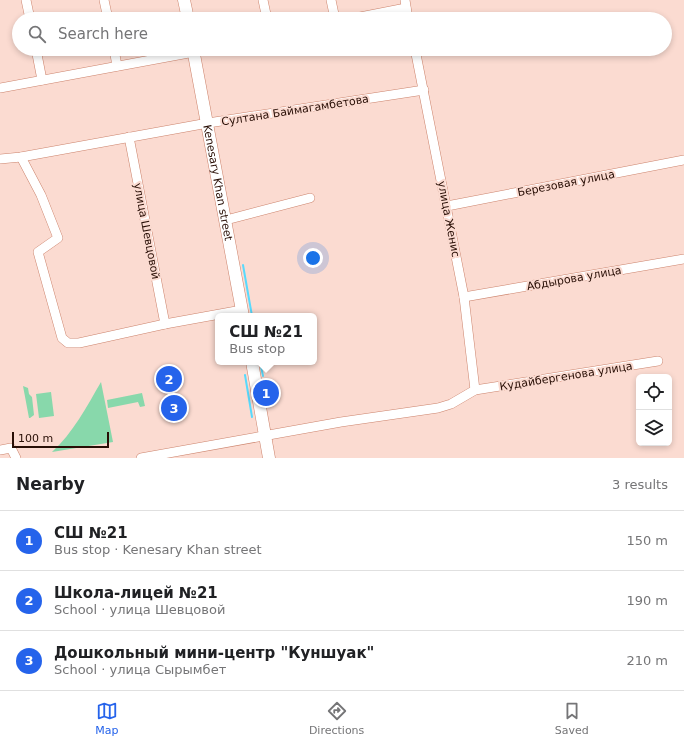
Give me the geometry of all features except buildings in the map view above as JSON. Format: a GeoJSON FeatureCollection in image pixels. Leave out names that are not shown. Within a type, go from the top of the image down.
{"type":"FeatureCollection","features":[{"type":"Feature","properties":{"kind":"main road"},"geometry":{"type":"LineString","coordinates":[[184,0],[187,12]]}},
{"type":"Feature","properties":{"kind":"main road","name":"Kenesary Khan street"},"geometry":{"type":"LineString","coordinates":[[194,56],[243,313]]}},
{"type":"Feature","properties":{"kind":"main road"},"geometry":{"type":"LineString","coordinates":[[253,365],[269,458]]}},
{"type":"Feature","properties":{"kind":"street"},"geometry":{"type":"LineString","coordinates":[[26,0],[29,12]]}},
{"type":"Feature","properties":{"kind":"street"},"geometry":{"type":"LineString","coordinates":[[104,0],[107,12]]}},
{"type":"Feature","properties":{"kind":"street"},"geometry":{"type":"LineString","coordinates":[[263,0],[266,12]]}},
{"type":"Feature","properties":{"kind":"street"},"geometry":{"type":"LineString","coordinates":[[331,0],[334,12]]}},
{"type":"Feature","properties":{"kind":"street"},"geometry":{"type":"LineString","coordinates":[[376,12],[405,4]]}},
{"type":"Feature","properties":{"kind":"street"},"geometry":{"type":"LineString","coordinates":[[37,56],[42,80]]}},
{"type":"Feature","properties":{"kind":"street"},"geometry":{"type":"LineString","coordinates":[[115,56],[117,66]]}},
{"type":"Feature","properties":{"kind":"street"},"geometry":{"type":"LineString","coordinates":[[0,88],[168,56]]}},
{"type":"Feature","properties":{"kind":"street","name":"улица Женис"},"geometry":{"type":"LineString","coordinates":[[417,56],[464,297],[475,390]]}},
{"type":"Feature","properties":{"kind":"street","name":"Султана Баймагамбетова"},"geometry":{"type":"LineString","coordinates":[[0,159],[21,157],[208,123],[424,90]]}},
{"type":"Feature","properties":{"kind":"street","name":"улица Шевцовой"},"geometry":{"type":"LineString","coordinates":[[129,137],[165,324]]}},
{"type":"Feature","properties":{"kind":"street"},"geometry":{"type":"LineString","coordinates":[[21,157],[41,195],[58,238],[38,252],[62,338],[68,343],[79,343],[165,324],[215,317]]}},
{"type":"Feature","properties":{"kind":"street","name":"Березовая улица"},"geometry":{"type":"LineString","coordinates":[[447,206],[684,160]]}},
{"type":"Feature","properties":{"kind":"street"},"geometry":{"type":"LineString","coordinates":[[226,220],[310,198]]}},
{"type":"Feature","properties":{"kind":"street","name":"Абдырова улица"},"geometry":{"type":"LineString","coordinates":[[464,297],[684,259]]}},
{"type":"Feature","properties":{"kind":"street","name":"Кудайбергенова улица"},"geometry":{"type":"LineString","coordinates":[[475,390],[658,361]]}},
{"type":"Feature","properties":{"kind":"street"},"geometry":{"type":"LineString","coordinates":[[140,458],[164,456],[341,422],[438,408],[451,404],[475,390]]}},
{"type":"Feature","properties":{"kind":"street"},"geometry":{"type":"LineString","coordinates":[[0,450],[11,448],[16,458]]}},
{"type":"Feature","properties":{"kind":"green space"},"geometry":{"type":"Polygon","coordinates":[[[101,382],[113,442],[52,452],[60,445],[73,428],[101,382]]]}},
{"type":"Feature","properties":{"kind":"green space"},"geometry":{"type":"Polygon","coordinates":[[[23,386],[28,388],[29,394],[32,397],[34,415],[30,418],[29,418],[23,386]]]}},
{"type":"Feature","properties":{"kind":"green space"},"geometry":{"type":"Polygon","coordinates":[[[51,392],[54,416],[39,418],[36,394],[51,392]]]}},
{"type":"Feature","properties":{"kind":"green space"},"geometry":{"type":"Polygon","coordinates":[[[142,393],[145,406],[140,407],[138,402],[108,408],[107,400],[142,393]]]}},
{"type":"Feature","properties":{"kind":"waterway"},"geometry":{"type":"LineString","coordinates":[[243,265],[251,313]]}},
{"type":"Feature","properties":{"kind":"waterway"},"geometry":{"type":"LineString","coordinates":[[261,365],[263,376]]}},
{"type":"Feature","properties":{"kind":"waterway"},"geometry":{"type":"LineString","coordinates":[[245,375],[252,417]]}},
{"type":"Feature","properties":{"kind":"place","name":"Школа-лицей №21"},"geometry":{"type":"Point","coordinates":[169,379]}},
{"type":"Feature","properties":{"kind":"place","name":"СШ №21"},"geometry":{"type":"Point","coordinates":[266,393]}},
{"type":"Feature","properties":{"kind":"place","name":"Дошкольный мини-центр \"Куншуак\""},"geometry":{"type":"Point","coordinates":[174,408]}}]}
